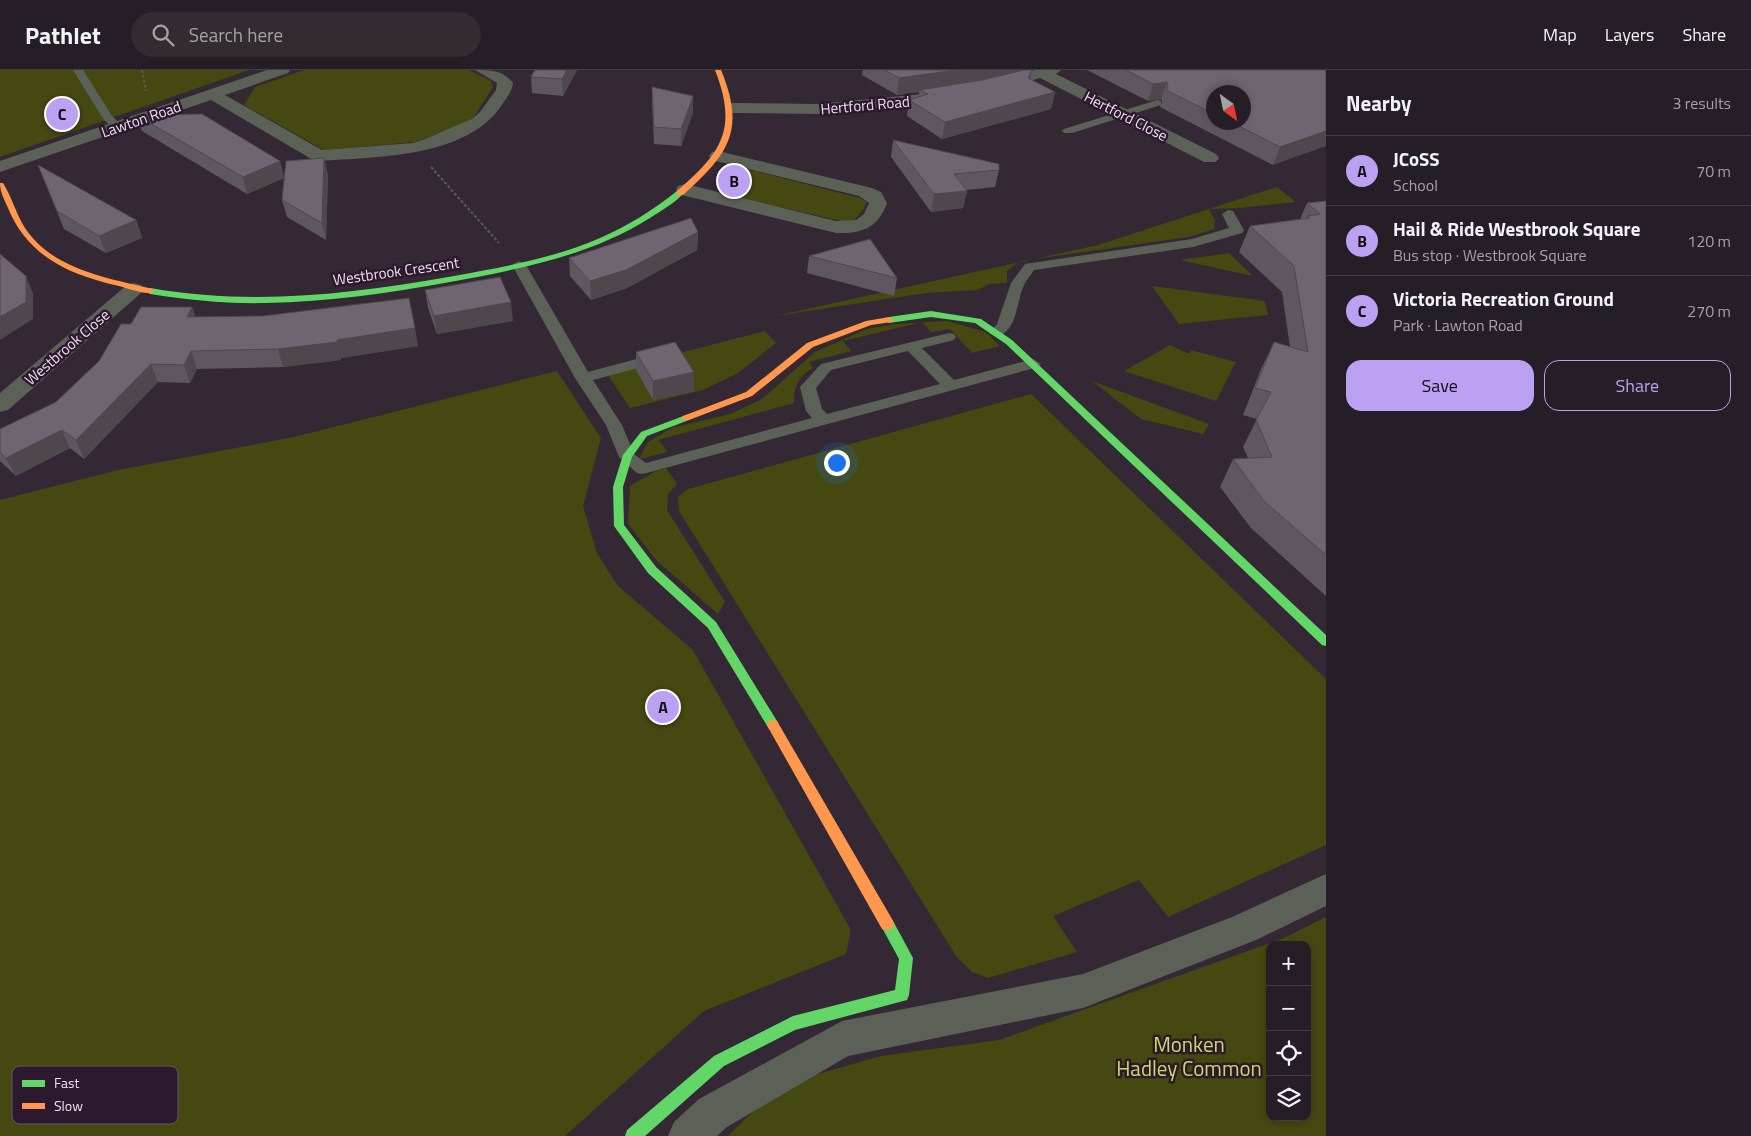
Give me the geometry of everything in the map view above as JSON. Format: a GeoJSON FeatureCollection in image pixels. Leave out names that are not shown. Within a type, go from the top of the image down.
{"type":"FeatureCollection","features":[{"type":"Feature","properties":{"kind":"street","name":"Lawton Road"},"geometry":{"type":"LineString","coordinates":[[0,167],[282,70]]}},
{"type":"Feature","properties":{"kind":"street"},"geometry":{"type":"LineString","coordinates":[[212,94],[319,156],[414,148],[478,123],[486,116],[506,84],[500,78],[483,70]]}},
{"type":"Feature","properties":{"kind":"street","name":"Westbrook Crescent"},"geometry":{"type":"LineString","coordinates":[[0,185],[6,192],[24,235],[52,258],[92,278],[134,290],[194,298],[242,299],[346,294],[397,289],[519,265],[571,250],[615,234],[653,214],[685,190],[718,156],[728,132],[733,108],[726,84],[718,70]]}},
{"type":"Feature","properties":{"kind":"street"},"geometry":{"type":"LineString","coordinates":[[978,91],[1048,72]]}},
{"type":"Feature","properties":{"kind":"street","name":"Hertford Close"},"geometry":{"type":"LineString","coordinates":[[1048,72],[1123,114],[1210,158]]}},
{"type":"Feature","properties":{"kind":"street","name":"Hertford Road"},"geometry":{"type":"LineString","coordinates":[[733,108],[817,110],[922,100],[959,94]]}},
{"type":"Feature","properties":{"kind":"street"},"geometry":{"type":"LineString","coordinates":[[685,190],[836,227],[852,228],[866,224],[875,215],[878,203],[874,196],[864,192],[718,156]]}},
{"type":"Feature","properties":{"kind":"street","name":"Westbrook Close"},"geometry":{"type":"LineString","coordinates":[[0,405],[134,290]]}},
{"type":"Feature","properties":{"kind":"street"},"geometry":{"type":"LineString","coordinates":[[633,1136],[719,1060],[794,1023],[902,995],[906,958],[746,678],[712,624],[652,570],[619,526],[618,487],[627,457],[644,434],[749,394],[810,345],[869,323],[931,314],[978,321],[996,333],[1033,364],[1326,642]]}},
{"type":"Feature","properties":{"kind":"street"},"geometry":{"type":"LineString","coordinates":[[688,1136],[713,1113],[842,1039],[1083,991],[1244,929],[1326,890]]}},
{"type":"Feature","properties":{"kind":"lane"},"geometry":{"type":"LineString","coordinates":[[78,70],[108,118],[118,127]]}},
{"type":"Feature","properties":{"kind":"lane"},"geometry":{"type":"LineString","coordinates":[[1068,131],[1157,103]]}},
{"type":"Feature","properties":{"kind":"lane"},"geometry":{"type":"LineString","coordinates":[[996,333],[1004,325],[1018,283],[1030,267],[1193,243],[1237,230],[1228,214]]}},
{"type":"Feature","properties":{"kind":"lane"},"geometry":{"type":"LineString","coordinates":[[519,265],[583,378],[614,425],[627,457],[643,469],[1033,364]]}},
{"type":"Feature","properties":{"kind":"lane"},"geometry":{"type":"LineString","coordinates":[[823,420],[814,411],[808,387],[826,367],[949,337]]}},
{"type":"Feature","properties":{"kind":"lane"},"geometry":{"type":"LineString","coordinates":[[911,346],[951,386]]}},
{"type":"Feature","properties":{"kind":"lane"},"geometry":{"type":"LineString","coordinates":[[583,378],[663,357]]}},
{"type":"Feature","properties":{"kind":"path"},"geometry":{"type":"LineString","coordinates":[[414,148],[519,265]]}},
{"type":"Feature","properties":{"kind":"green space"},"geometry":{"type":"Polygon","coordinates":[[[0,70],[249,70],[0,157],[0,70]]]}},
{"type":"Feature","properties":{"kind":"green space"},"geometry":{"type":"Polygon","coordinates":[[[304,70],[469,70],[491,81],[493,87],[472,120],[416,142],[324,150],[244,105],[255,87],[304,70]]]}},
{"type":"Feature","properties":{"kind":"green space"},"geometry":{"type":"Polygon","coordinates":[[[747,169],[860,198],[866,202],[865,207],[855,220],[841,221],[729,195],[731,192],[718,182],[724,174],[743,173],[747,169]]]}},
{"type":"Feature","properties":{"kind":"green space"},"geometry":{"type":"Polygon","coordinates":[[[1277,187],[1296,202],[1239,208],[1209,209],[1277,187]]]}},
{"type":"Feature","properties":{"kind":"green space"},"geometry":{"type":"Polygon","coordinates":[[[1209,209],[1215,220],[1214,229],[1189,237],[1035,259],[1098,245],[1209,209]]]}},
{"type":"Feature","properties":{"kind":"green space"},"geometry":{"type":"Polygon","coordinates":[[[1229,253],[1253,276],[1180,260],[1229,253]]]}},
{"type":"Feature","properties":{"kind":"green space"},"geometry":{"type":"Polygon","coordinates":[[[1018,263],[1007,271],[1007,283],[989,284],[978,290],[926,293],[775,316],[1018,263]]]}},
{"type":"Feature","properties":{"kind":"green space"},"geometry":{"type":"Polygon","coordinates":[[[1152,286],[1265,301],[1268,315],[1179,324],[1152,286]]]}},
{"type":"Feature","properties":{"kind":"green space"},"geometry":{"type":"Polygon","coordinates":[[[947,321],[986,332],[1000,346],[972,353],[950,329],[931,332],[922,322],[947,321]]]}},
{"type":"Feature","properties":{"kind":"green space"},"geometry":{"type":"Polygon","coordinates":[[[920,323],[843,341],[851,351],[809,362],[813,368],[798,382],[794,403],[658,440],[668,452],[639,459],[648,442],[671,428],[730,414],[762,399],[815,352],[867,329],[894,324],[920,323]]]}},
{"type":"Feature","properties":{"kind":"green space"},"geometry":{"type":"Polygon","coordinates":[[[765,331],[776,343],[738,373],[703,390],[630,408],[606,372],[765,331]]]}},
{"type":"Feature","properties":{"kind":"green space"},"geometry":{"type":"Polygon","coordinates":[[[1170,345],[1189,354],[1191,350],[1236,362],[1216,401],[1124,371],[1170,345]]]}},
{"type":"Feature","properties":{"kind":"green space"},"geometry":{"type":"Polygon","coordinates":[[[557,371],[601,438],[583,506],[597,553],[618,586],[693,650],[851,930],[846,954],[704,1011],[565,1136],[0,1136],[0,500],[118,470],[294,437],[557,371]]]}},
{"type":"Feature","properties":{"kind":"green space"},"geometry":{"type":"Polygon","coordinates":[[[1092,381],[1209,424],[1203,434],[1141,419],[1092,381]]]}},
{"type":"Feature","properties":{"kind":"green space"},"geometry":{"type":"Polygon","coordinates":[[[1031,394],[1326,679],[1326,845],[1168,917],[1139,880],[1053,916],[1077,952],[988,978],[972,972],[956,956],[679,511],[678,497],[688,489],[1031,394]]]}},
{"type":"Feature","properties":{"kind":"green space"},"geometry":{"type":"Polygon","coordinates":[[[666,468],[677,484],[668,494],[667,510],[725,602],[718,614],[657,561],[628,524],[630,486],[654,472],[666,468]]]}},
{"type":"Feature","properties":{"kind":"green space","name":"Monken Hadley Common"},"geometry":{"type":"Polygon","coordinates":[[[1326,917],[1326,1136],[728,1136],[748,1116],[797,1080],[881,1056],[999,1040],[1266,944],[1266,1121],[1311,1121],[1311,941],[1276,941],[1326,917]]]}},
{"type":"Feature","properties":{"kind":"building"},"geometry":{"type":"Polygon","coordinates":[[[535,70],[567,70],[562,79],[531,77],[535,70]]]}},
{"type":"Feature","properties":{"kind":"building"},"geometry":{"type":"Polygon","coordinates":[[[885,70],[956,70],[899,78],[885,70]]]}},
{"type":"Feature","properties":{"kind":"building"},"geometry":{"type":"Polygon","coordinates":[[[1024,70],[1032,70],[1028,78],[1055,92],[945,122],[909,100],[928,94],[920,90],[982,80],[1024,70]]]}},
{"type":"Feature","properties":{"kind":"building"},"geometry":{"type":"Polygon","coordinates":[[[1126,70],[1326,70],[1326,131],[1280,147],[1247,130],[1251,130],[1251,85],[1206,85],[1206,110],[1166,90],[1168,88],[1167,82],[1153,84],[1126,70]]]}},
{"type":"Feature","properties":{"kind":"building"},"geometry":{"type":"Polygon","coordinates":[[[652,87],[693,96],[681,129],[654,127],[652,87]]]}},
{"type":"Feature","properties":{"kind":"building"},"geometry":{"type":"Polygon","coordinates":[[[202,114],[280,161],[243,177],[136,115],[202,114]]]}},
{"type":"Feature","properties":{"kind":"building"},"geometry":{"type":"Polygon","coordinates":[[[893,140],[999,164],[999,170],[954,174],[967,191],[934,194],[893,140]]]}},
{"type":"Feature","properties":{"kind":"building"},"geometry":{"type":"Polygon","coordinates":[[[324,158],[322,223],[282,200],[286,161],[324,158]]]}},
{"type":"Feature","properties":{"kind":"building"},"geometry":{"type":"Polygon","coordinates":[[[38,165],[136,220],[99,236],[57,211],[38,165]]]}},
{"type":"Feature","properties":{"kind":"building"},"geometry":{"type":"Polygon","coordinates":[[[1326,201],[1326,555],[1264,501],[1233,459],[1272,457],[1256,420],[1271,392],[1255,388],[1274,342],[1308,352],[1294,266],[1250,226],[1310,218],[1307,216],[1320,214],[1307,203],[1326,201]]]}},
{"type":"Feature","properties":{"kind":"building"},"geometry":{"type":"Polygon","coordinates":[[[691,218],[698,232],[626,270],[590,281],[569,258],[691,218]]]}},
{"type":"Feature","properties":{"kind":"building"},"geometry":{"type":"Polygon","coordinates":[[[870,239],[897,278],[809,256],[870,239]]]}},
{"type":"Feature","properties":{"kind":"building"},"geometry":{"type":"Polygon","coordinates":[[[0,254],[26,276],[26,302],[0,317],[0,254]]]}},
{"type":"Feature","properties":{"kind":"building"},"geometry":{"type":"Polygon","coordinates":[[[500,277],[511,302],[434,316],[425,290],[500,277]]]}},
{"type":"Feature","properties":{"kind":"building"},"geometry":{"type":"Polygon","coordinates":[[[409,298],[415,328],[337,340],[337,342],[278,349],[191,351],[184,365],[151,364],[76,440],[62,430],[6,458],[0,452],[0,429],[56,402],[99,361],[121,324],[131,324],[141,307],[192,307],[187,317],[263,316],[409,298]]]}},
{"type":"Feature","properties":{"kind":"building"},"geometry":{"type":"Polygon","coordinates":[[[675,342],[694,372],[653,381],[636,352],[675,342]]]}},
{"type":"Feature","properties":{"kind":"traffic: fast"},"geometry":{"type":"LineString","coordinates":[[150,291],[187,297],[267,301],[350,294],[430,283],[552,257],[586,246],[623,230],[662,207],[680,193]]}},
{"type":"Feature","properties":{"kind":"traffic: fast"},"geometry":{"type":"LineString","coordinates":[[889,320],[931,314],[978,321],[1009,342],[1326,642]]}},
{"type":"Feature","properties":{"kind":"traffic: fast"},"geometry":{"type":"LineString","coordinates":[[686,418],[644,434],[627,457],[618,487],[619,526],[652,570],[712,625],[773,725]]}},
{"type":"Feature","properties":{"kind":"traffic: fast"},"geometry":{"type":"LineString","coordinates":[[633,1136],[719,1061],[793,1023],[902,995],[906,958],[887,924]]}},
{"type":"Feature","properties":{"kind":"traffic: slow"},"geometry":{"type":"LineString","coordinates":[[680,193],[708,166],[726,139],[730,107],[718,70]]}},
{"type":"Feature","properties":{"kind":"traffic: slow"},"geometry":{"type":"LineString","coordinates":[[0,185],[22,230],[47,255],[80,272],[97,278],[150,291]]}},
{"type":"Feature","properties":{"kind":"traffic: slow"},"geometry":{"type":"LineString","coordinates":[[686,418],[749,394],[810,345],[869,323],[889,320]]}},
{"type":"Feature","properties":{"kind":"traffic: slow"},"geometry":{"type":"LineString","coordinates":[[773,725],[887,924]]}},
{"type":"Feature","properties":{"kind":"place","name":"Victoria Recreation Ground"},"geometry":{"type":"Point","coordinates":[62,114]}},
{"type":"Feature","properties":{"kind":"place","name":"Hail & Ride Westbrook Square"},"geometry":{"type":"Point","coordinates":[734,181]}},
{"type":"Feature","properties":{"kind":"place","name":"JCoSS"},"geometry":{"type":"Point","coordinates":[663,707]}}]}
